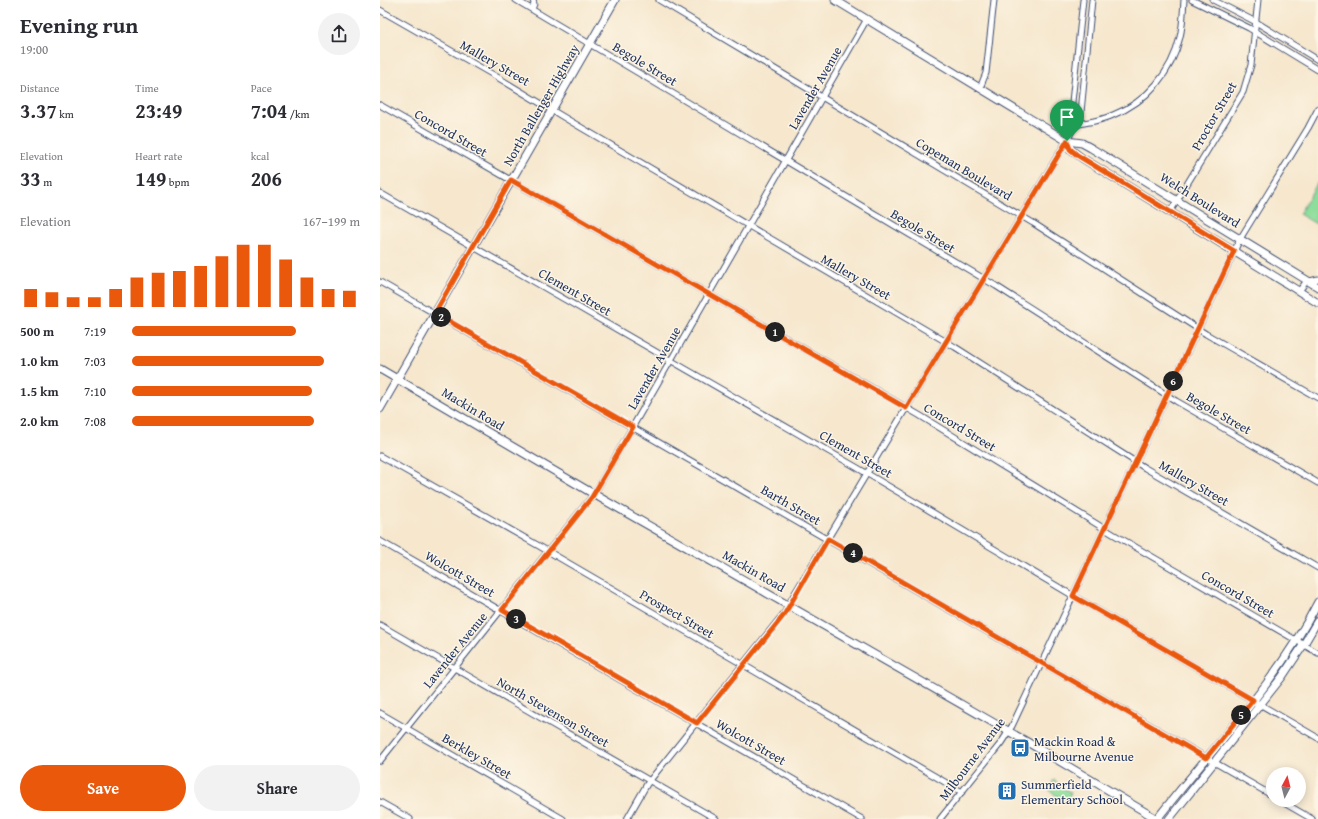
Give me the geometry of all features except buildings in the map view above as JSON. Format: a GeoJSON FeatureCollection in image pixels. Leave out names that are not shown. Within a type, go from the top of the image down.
{"type":"FeatureCollection","features":[{"type":"Feature","properties":{"kind":"street","name":"Begole Street"},"geometry":{"type":"LineString","coordinates":[[516,0],[984,279],[1167,396],[1318,483]]}},
{"type":"Feature","properties":{"kind":"street"},"geometry":{"type":"LineString","coordinates":[[532,9],[534,4],[533,0]]}},
{"type":"Feature","properties":{"kind":"street","name":"North Ballenger Highway"},"geometry":{"type":"LineString","coordinates":[[380,409],[615,0]]}},
{"type":"Feature","properties":{"kind":"street","name":"Copeman Boulevard"},"geometry":{"type":"LineString","coordinates":[[659,0],[1021,216],[1198,328],[1318,398]]}},
{"type":"Feature","properties":{"kind":"street","name":"Welch Boulevard"},"geometry":{"type":"LineString","coordinates":[[835,0],[1067,141],[1082,143],[1091,148],[1318,287]]}},
{"type":"Feature","properties":{"kind":"street"},"geometry":{"type":"LineString","coordinates":[[980,88],[986,72],[994,0]]}},
{"type":"Feature","properties":{"kind":"street"},"geometry":{"type":"LineString","coordinates":[[1074,125],[1071,117],[1071,111],[1083,0]]}},
{"type":"Feature","properties":{"kind":"street"},"geometry":{"type":"LineString","coordinates":[[627,819],[650,781],[780,620],[1067,141],[1081,112],[1092,0]]}},
{"type":"Feature","properties":{"kind":"street"},"geometry":{"type":"LineString","coordinates":[[1074,125],[1100,120],[1119,113],[1139,100],[1158,82],[1170,65],[1177,46],[1181,30],[1184,0]]}},
{"type":"Feature","properties":{"kind":"street"},"geometry":{"type":"LineString","coordinates":[[1192,0],[1255,31],[1318,70]]}},
{"type":"Feature","properties":{"kind":"street"},"geometry":{"type":"LineString","coordinates":[[1213,0],[1256,22],[1318,60]]}},
{"type":"Feature","properties":{"kind":"street","name":"Proctor Street"},"geometry":{"type":"LineString","coordinates":[[1170,212],[1242,95],[1251,65],[1258,0]]}},
{"type":"Feature","properties":{"kind":"street","name":"Mallery Street"},"geometry":{"type":"LineString","coordinates":[[380,10],[504,80],[552,110],[946,342],[1136,462],[1318,568]]}},
{"type":"Feature","properties":{"kind":"street","name":"Lavender Avenue"},"geometry":{"type":"LineString","coordinates":[[380,761],[594,494],[867,19]]}},
{"type":"Feature","properties":{"kind":"street","name":"Concord Street"},"geometry":{"type":"LineString","coordinates":[[380,105],[906,408],[1104,529],[1318,653]]}},
{"type":"Feature","properties":{"kind":"street","name":"Milbourne Avenue"},"geometry":{"type":"LineString","coordinates":[[940,819],[1009,732],[1234,251],[1318,109]]}},
{"type":"Feature","properties":{"kind":"street","name":"Welch Boulevard"},"geometry":{"type":"LineString","coordinates":[[1067,141],[1070,149],[1077,155],[1318,303]]}},
{"type":"Feature","properties":{"kind":"street","name":"Clement Street"},"geometry":{"type":"LineString","coordinates":[[380,194],[867,473],[1073,596],[1318,738]]}},
{"type":"Feature","properties":{"kind":"street"},"geometry":{"type":"LineString","coordinates":[[1299,291],[1308,281],[1318,279]]}},
{"type":"Feature","properties":{"kind":"street","name":"Barth Street"},"geometry":{"type":"LineString","coordinates":[[380,282],[1266,792]]}},
{"type":"Feature","properties":{"kind":"street","name":"Mackin Road"},"geometry":{"type":"LineString","coordinates":[[380,369],[1157,819]]}},
{"type":"Feature","properties":{"kind":"street","name":"Prospect Street"},"geometry":{"type":"LineString","coordinates":[[380,456],[962,792]]}},
{"type":"Feature","properties":{"kind":"street","name":"Wolcott Street"},"geometry":{"type":"LineString","coordinates":[[380,541],[862,819]]}},
{"type":"Feature","properties":{"kind":"street"},"geometry":{"type":"LineString","coordinates":[[1157,819],[1274,673],[1296,640],[1318,602]]}},
{"type":"Feature","properties":{"kind":"street"},"geometry":{"type":"LineString","coordinates":[[1169,819],[1282,677],[1318,620]]}},
{"type":"Feature","properties":{"kind":"street","name":"North Stevenson Street"},"geometry":{"type":"LineString","coordinates":[[380,625],[716,819]]}},
{"type":"Feature","properties":{"kind":"street","name":"Berkley Street"},"geometry":{"type":"LineString","coordinates":[[380,713],[564,819]]}},
{"type":"Feature","properties":{"kind":"street"},"geometry":{"type":"LineString","coordinates":[[380,802],[410,819]]}},
{"type":"Feature","properties":{"kind":"street"},"geometry":{"type":"LineString","coordinates":[[1291,807],[1312,819]]}},
{"type":"Feature","properties":{"kind":"green space"},"geometry":{"type":"Polygon","coordinates":[[[1318,182],[1318,225],[1299,214],[1318,182]]]}},
{"type":"Feature","properties":{"kind":"green space"},"geometry":{"type":"Polygon","coordinates":[[[1054,780],[1071,793],[1065,802],[1048,789],[1054,780]]]}},
{"type":"Feature","properties":{"kind":"place","name":"Mackin Road & Milbourne Avenue"},"geometry":{"type":"Point","coordinates":[1020,748]}},
{"type":"Feature","properties":{"kind":"place","name":"Summerfield Elementary School"},"geometry":{"type":"Point","coordinates":[1007,791]}},
{"type":"Feature","properties":{"kind":"route"},"geometry":{"type":"LineString","coordinates":[[1067,141],[1070,149],[1077,155],[1234,251],[1073,596],[1253,700],[1206,758],[828,539],[795,593],[784,615],[697,723],[502,610],[592,497],[633,427],[435,313],[511,180],[906,408],[1067,141]]}}]}
